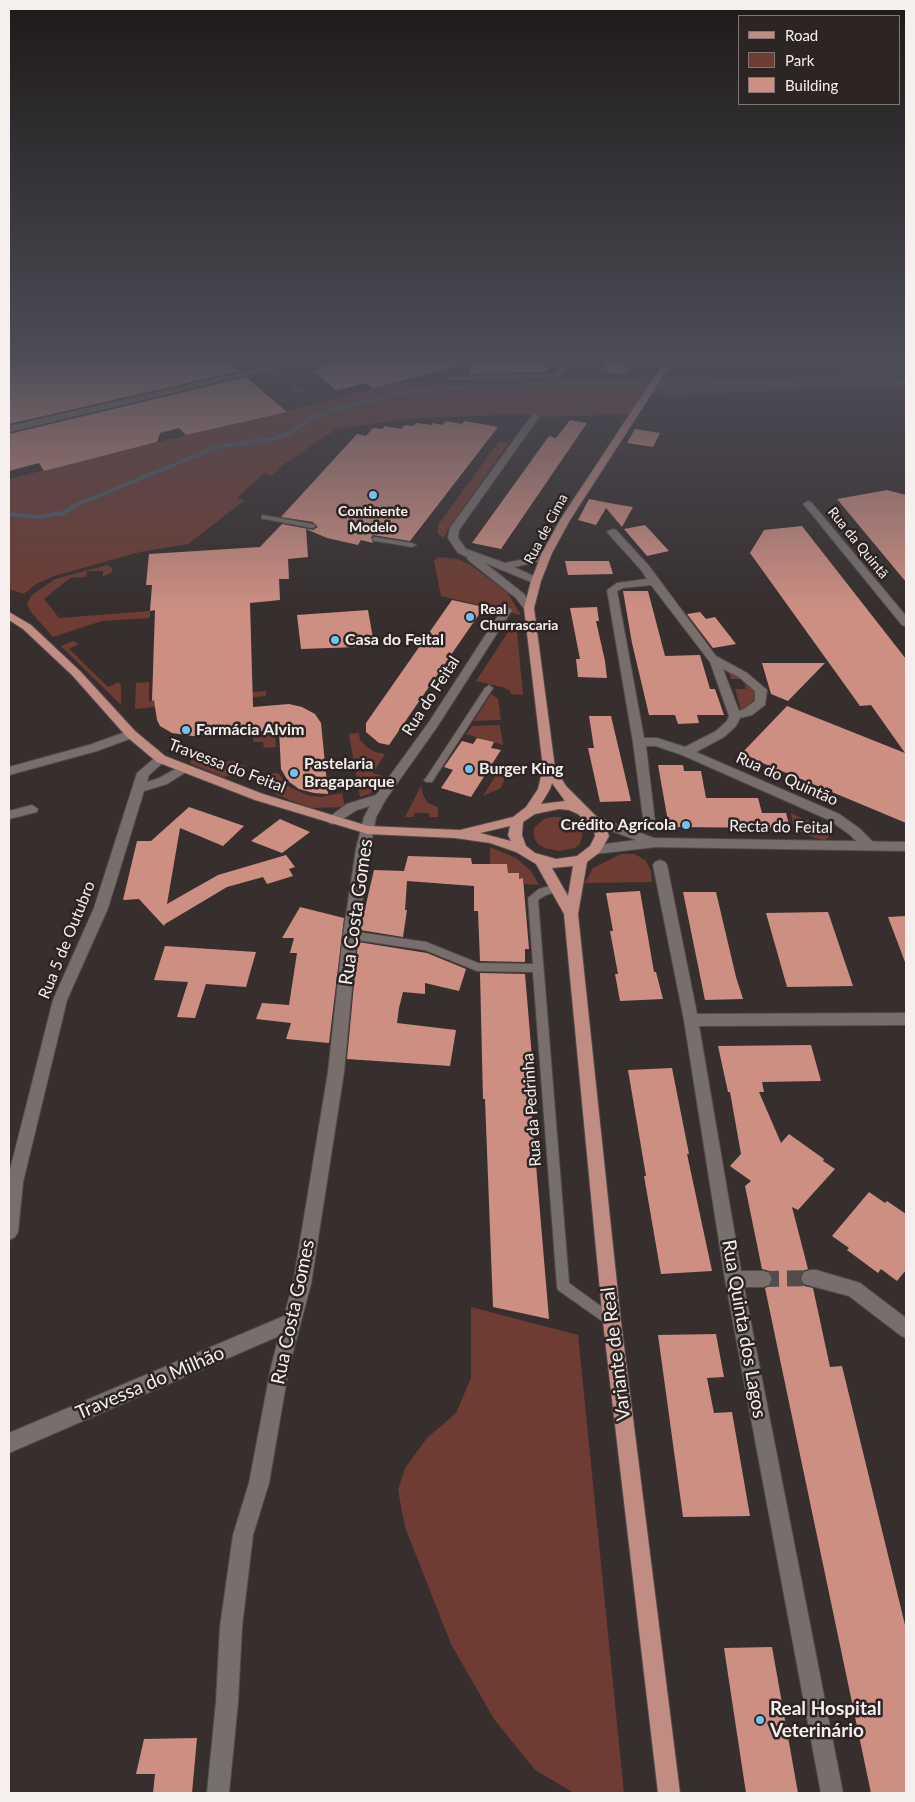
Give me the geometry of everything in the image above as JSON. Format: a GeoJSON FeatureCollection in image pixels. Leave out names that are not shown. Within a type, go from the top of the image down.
{"type":"FeatureCollection","features":[{"type":"Feature","properties":{"kind":"main road","name":"Rua de Cima"},"geometry":{"type":"LineString","coordinates":[[531,810],[544,790],[549,768],[529,608],[536,581],[547,553],[565,520],[615,443]]}},
{"type":"Feature","properties":{"kind":"main road","name":"Travessa do Feital"},"geometry":{"type":"LineString","coordinates":[[9,615],[27,627],[70,668],[131,734],[161,760],[259,797],[368,830]]}},
{"type":"Feature","properties":{"kind":"main road","name":"Rua de Cima"},"geometry":{"type":"LineString","coordinates":[[549,768],[561,789],[587,815]]}},
{"type":"Feature","properties":{"kind":"main road","name":"Recta do Feital"},"geometry":{"type":"LineString","coordinates":[[455,834],[517,820],[531,810],[559,805],[570,806],[587,815]]}},
{"type":"Feature","properties":{"kind":"main road"},"geometry":{"type":"LineString","coordinates":[[587,815],[600,828],[602,836],[595,849]]}},
{"type":"Feature","properties":{"kind":"main road"},"geometry":{"type":"LineString","coordinates":[[517,820],[515,835],[522,849]]}},
{"type":"Feature","properties":{"kind":"main road","name":"Recta do Feital"},"geometry":{"type":"LineString","coordinates":[[368,830],[455,834],[491,840],[522,849],[530,856],[541,861],[556,864],[581,860],[595,849]]}},
{"type":"Feature","properties":{"kind":"main road","name":"Variante de Real"},"geometry":{"type":"LineString","coordinates":[[581,860],[571,914],[612,1322],[669,1793]]}},
{"type":"Feature","properties":{"kind":"main road","name":"Variante de Real"},"geometry":{"type":"LineString","coordinates":[[541,861],[571,914]]}},
{"type":"Feature","properties":{"kind":"street"},"geometry":{"type":"LineString","coordinates":[[516,443],[454,530],[453,538],[456,544],[481,567],[520,596],[529,608]]}},
{"type":"Feature","properties":{"kind":"street","name":"Rua da Quintã"},"geometry":{"type":"LineString","coordinates":[[808,504],[906,623]]}},
{"type":"Feature","properties":{"kind":"street","name":"Rua do Quintão"},"geometry":{"type":"LineString","coordinates":[[612,532],[645,568],[715,662],[735,716],[732,723],[720,734],[686,752]]}},
{"type":"Feature","properties":{"kind":"street"},"geometry":{"type":"LineString","coordinates":[[504,566],[538,559],[547,553]]}},
{"type":"Feature","properties":{"kind":"street"},"geometry":{"type":"LineString","coordinates":[[468,554],[504,566],[536,581]]}},
{"type":"Feature","properties":{"kind":"street"},"geometry":{"type":"LineString","coordinates":[[649,822],[639,742],[612,590],[621,585],[654,582]]}},
{"type":"Feature","properties":{"kind":"street","name":"Rua do Feital"},"geometry":{"type":"LineString","coordinates":[[368,830],[370,817],[380,798],[433,724],[507,610]]}},
{"type":"Feature","properties":{"kind":"street","name":"Rua do Quintão"},"geometry":{"type":"LineString","coordinates":[[711,657],[743,674],[761,690],[760,702],[748,712],[735,716]]}},
{"type":"Feature","properties":{"kind":"street"},"geometry":{"type":"LineString","coordinates":[[9,771],[93,748],[131,734]]}},
{"type":"Feature","properties":{"kind":"street","name":"Rua do Quintão"},"geometry":{"type":"LineString","coordinates":[[639,742],[657,742],[686,752],[834,817],[854,831],[869,846]]}},
{"type":"Feature","properties":{"kind":"street","name":"Rua 5 de Outubro"},"geometry":{"type":"LineString","coordinates":[[9,1232],[15,1182],[60,1000],[100,908],[137,789],[144,773],[161,760]]}},
{"type":"Feature","properties":{"kind":"street"},"geometry":{"type":"LineString","coordinates":[[137,789],[163,781],[185,769]]}},
{"type":"Feature","properties":{"kind":"street"},"geometry":{"type":"LineString","coordinates":[[331,820],[352,807],[380,798]]}},
{"type":"Feature","properties":{"kind":"street"},"geometry":{"type":"LineString","coordinates":[[9,815],[32,809]]}},
{"type":"Feature","properties":{"kind":"street","name":"Recta do Feital"},"geometry":{"type":"LineString","coordinates":[[587,815],[656,842]]}},
{"type":"Feature","properties":{"kind":"street","name":"Rua Costa Gomes"},"geometry":{"type":"LineString","coordinates":[[218,1793],[227,1702],[231,1627],[243,1535],[259,1483],[280,1367],[302,1284],[336,1072],[350,935],[363,849],[368,830]]}},
{"type":"Feature","properties":{"kind":"street","name":"Recta do Feital"},"geometry":{"type":"LineString","coordinates":[[595,849],[656,842],[906,847]]}},
{"type":"Feature","properties":{"kind":"street","name":"Rua Quinta dos Lagos"},"geometry":{"type":"LineString","coordinates":[[660,865],[691,1020],[734,1278],[832,1793]]}},
{"type":"Feature","properties":{"kind":"street"},"geometry":{"type":"LineString","coordinates":[[691,1020],[906,1019]]}},
{"type":"Feature","properties":{"kind":"street"},"geometry":{"type":"LineString","coordinates":[[734,1278],[763,1279]]}},
{"type":"Feature","properties":{"kind":"street"},"geometry":{"type":"LineString","coordinates":[[810,1278],[854,1289],[906,1329]]}},
{"type":"Feature","properties":{"kind":"street","name":"Travessa do Milhão"},"geometry":{"type":"LineString","coordinates":[[9,1443],[291,1322]]}},
{"type":"Feature","properties":{"kind":"lane"},"geometry":{"type":"LineString","coordinates":[[265,517],[312,526]]}},
{"type":"Feature","properties":{"kind":"lane"},"geometry":{"type":"LineString","coordinates":[[376,539],[412,545]]}},
{"type":"Feature","properties":{"kind":"lane"},"geometry":{"type":"LineString","coordinates":[[429,780],[490,688]]}},
{"type":"Feature","properties":{"kind":"lane","name":"Rua da Pedrinha"},"geometry":{"type":"LineString","coordinates":[[557,888],[533,898],[563,1286],[612,1322]]}},
{"type":"Feature","properties":{"kind":"lane"},"geometry":{"type":"LineString","coordinates":[[350,935],[426,946],[477,967],[539,968]]}},
{"type":"Feature","properties":{"kind":"green space"},"geometry":{"type":"Polygon","coordinates":[[[154,443],[315,443],[283,465],[272,475],[264,473],[237,498],[245,500],[188,544],[140,552],[54,576],[36,584],[24,594],[9,589],[9,479],[154,443]]]}},
{"type":"Feature","properties":{"kind":"green space"},"geometry":{"type":"Polygon","coordinates":[[[497,443],[509,443],[448,529],[444,538],[438,534],[438,525],[497,443]]]}},
{"type":"Feature","properties":{"kind":"green space"},"geometry":{"type":"Polygon","coordinates":[[[438,557],[458,559],[469,564],[507,592],[521,615],[441,596],[434,561],[438,557]]]}},
{"type":"Feature","properties":{"kind":"green space"},"geometry":{"type":"Polygon","coordinates":[[[107,565],[112,568],[112,572],[107,575],[103,576],[103,571],[87,571],[86,577],[70,578],[44,599],[59,618],[150,611],[150,618],[102,621],[53,637],[30,611],[27,603],[32,595],[55,579],[107,565]]]}},
{"type":"Feature","properties":{"kind":"green space"},"geometry":{"type":"Polygon","coordinates":[[[516,620],[523,695],[511,694],[509,690],[502,687],[476,681],[516,620]]]}},
{"type":"Feature","properties":{"kind":"green space"},"geometry":{"type":"Polygon","coordinates":[[[73,641],[79,644],[69,649],[108,687],[119,682],[121,687],[121,705],[61,646],[73,641]]]}},
{"type":"Feature","properties":{"kind":"green space"},"geometry":{"type":"Polygon","coordinates":[[[729,671],[743,679],[731,679],[729,671]]]}},
{"type":"Feature","properties":{"kind":"green space"},"geometry":{"type":"Polygon","coordinates":[[[743,679],[755,689],[757,697],[741,710],[735,689],[746,689],[743,679]]]}},
{"type":"Feature","properties":{"kind":"green space"},"geometry":{"type":"Polygon","coordinates":[[[149,682],[149,701],[266,691],[266,696],[135,709],[136,683],[149,682]]]}},
{"type":"Feature","properties":{"kind":"green space"},"geometry":{"type":"Polygon","coordinates":[[[491,694],[498,699],[501,720],[474,721],[491,694]]]}},
{"type":"Feature","properties":{"kind":"green space"},"geometry":{"type":"Polygon","coordinates":[[[500,725],[503,745],[466,734],[472,726],[500,725]]]}},
{"type":"Feature","properties":{"kind":"green space"},"geometry":{"type":"Polygon","coordinates":[[[275,732],[276,747],[264,748],[263,742],[253,742],[253,734],[275,732]]]}},
{"type":"Feature","properties":{"kind":"green space"},"geometry":{"type":"Polygon","coordinates":[[[359,733],[360,740],[367,747],[375,752],[385,754],[373,773],[386,777],[371,793],[360,797],[349,734],[359,733]]]}},
{"type":"Feature","properties":{"kind":"green space"},"geometry":{"type":"Polygon","coordinates":[[[204,754],[204,764],[235,761],[235,765],[245,765],[245,770],[240,774],[223,777],[190,763],[191,758],[204,754]]]}},
{"type":"Feature","properties":{"kind":"green space"},"geometry":{"type":"Polygon","coordinates":[[[504,762],[504,781],[501,788],[483,796],[504,762]]]}},
{"type":"Feature","properties":{"kind":"green space"},"geometry":{"type":"Polygon","coordinates":[[[278,773],[289,787],[307,795],[321,797],[342,793],[345,807],[311,808],[277,795],[268,786],[266,774],[278,773]]]}},
{"type":"Feature","properties":{"kind":"green space"},"geometry":{"type":"Polygon","coordinates":[[[421,786],[423,795],[428,803],[438,807],[438,817],[430,817],[429,813],[415,813],[413,817],[405,817],[421,786]]]}},
{"type":"Feature","properties":{"kind":"green space"},"geometry":{"type":"Polygon","coordinates":[[[791,813],[825,829],[829,837],[825,840],[815,838],[794,829],[791,813]]]}},
{"type":"Feature","properties":{"kind":"green space"},"geometry":{"type":"Polygon","coordinates":[[[560,817],[575,822],[583,832],[580,844],[575,848],[559,851],[544,848],[538,844],[534,838],[534,828],[544,819],[560,817]]]}},
{"type":"Feature","properties":{"kind":"green space"},"geometry":{"type":"Polygon","coordinates":[[[490,847],[516,858],[531,871],[539,885],[524,884],[523,878],[519,879],[519,873],[508,873],[507,864],[490,864],[490,847]]]}},
{"type":"Feature","properties":{"kind":"green space"},"geometry":{"type":"Polygon","coordinates":[[[621,854],[635,854],[646,861],[651,871],[652,882],[585,883],[593,868],[621,854]]]}},
{"type":"Feature","properties":{"kind":"green space"},"geometry":{"type":"Polygon","coordinates":[[[471,1307],[578,1335],[624,1793],[574,1793],[535,1770],[494,1719],[451,1644],[405,1527],[398,1490],[405,1468],[427,1438],[456,1413],[471,1378],[471,1307]]]}},
{"type":"Feature","properties":{"kind":"building"},"geometry":{"type":"Polygon","coordinates":[[[9,443],[153,443],[44,471],[39,463],[9,471],[9,443]]]}},
{"type":"Feature","properties":{"kind":"building"},"geometry":{"type":"Polygon","coordinates":[[[349,443],[486,443],[410,541],[373,535],[371,537],[373,543],[361,540],[358,545],[327,538],[306,529],[308,557],[288,559],[289,579],[279,579],[280,600],[250,603],[253,707],[289,704],[302,707],[315,714],[321,723],[328,794],[299,789],[288,781],[281,769],[279,730],[193,736],[172,733],[160,726],[157,720],[154,700],[152,701],[155,610],[150,611],[152,585],[146,585],[149,554],[260,547],[282,524],[313,530],[318,527],[313,522],[281,517],[349,443]]]}},
{"type":"Feature","properties":{"kind":"building"},"geometry":{"type":"Polygon","coordinates":[[[544,443],[573,443],[501,549],[472,543],[544,443]]]}},
{"type":"Feature","properties":{"kind":"building"},"geometry":{"type":"Polygon","coordinates":[[[628,443],[655,443],[653,447],[628,443]]]}},
{"type":"Feature","properties":{"kind":"building"},"geometry":{"type":"Polygon","coordinates":[[[887,490],[906,495],[906,582],[837,499],[887,490]]]}},
{"type":"Feature","properties":{"kind":"building"},"geometry":{"type":"Polygon","coordinates":[[[589,499],[633,507],[622,527],[606,508],[596,525],[578,520],[589,499]]]}},
{"type":"Feature","properties":{"kind":"building"},"geometry":{"type":"Polygon","coordinates":[[[645,525],[669,551],[647,556],[624,529],[645,525]]]}},
{"type":"Feature","properties":{"kind":"building"},"geometry":{"type":"Polygon","coordinates":[[[802,526],[906,659],[906,823],[741,754],[787,706],[905,753],[871,705],[860,706],[750,553],[764,530],[802,526]]]}},
{"type":"Feature","properties":{"kind":"building"},"geometry":{"type":"Polygon","coordinates":[[[565,561],[609,561],[613,574],[568,575],[565,561]]]}},
{"type":"Feature","properties":{"kind":"building"},"geometry":{"type":"Polygon","coordinates":[[[623,591],[648,591],[665,656],[700,655],[710,689],[715,689],[724,715],[697,715],[699,723],[678,724],[675,715],[649,715],[632,643],[623,591]]]}},
{"type":"Feature","properties":{"kind":"building"},"geometry":{"type":"Polygon","coordinates":[[[452,600],[484,607],[389,745],[379,743],[366,732],[366,723],[452,600]]]}},
{"type":"Feature","properties":{"kind":"building"},"geometry":{"type":"Polygon","coordinates":[[[597,607],[599,621],[596,621],[607,678],[578,677],[576,659],[580,659],[570,608],[597,607]]]}},
{"type":"Feature","properties":{"kind":"building"},"geometry":{"type":"Polygon","coordinates":[[[368,610],[374,644],[358,645],[358,647],[301,649],[297,615],[368,610]]]}},
{"type":"Feature","properties":{"kind":"building"},"geometry":{"type":"Polygon","coordinates":[[[700,612],[706,619],[715,617],[736,644],[713,648],[687,614],[700,612]]]}},
{"type":"Feature","properties":{"kind":"building"},"geometry":{"type":"Polygon","coordinates":[[[762,663],[825,663],[788,701],[771,694],[762,663]]]}},
{"type":"Feature","properties":{"kind":"building"},"geometry":{"type":"Polygon","coordinates":[[[589,716],[611,716],[631,801],[600,802],[588,748],[594,748],[589,716]]]}},
{"type":"Feature","properties":{"kind":"building","name":"Burger King"},"geometry":{"type":"Polygon","coordinates":[[[477,738],[494,742],[491,748],[501,750],[471,797],[441,788],[453,770],[444,767],[462,741],[473,744],[477,738]]]}},
{"type":"Feature","properties":{"kind":"building"},"geometry":{"type":"Polygon","coordinates":[[[658,765],[683,765],[684,771],[701,771],[706,798],[758,798],[762,813],[786,813],[790,828],[669,827],[658,765]]]}},
{"type":"Feature","properties":{"kind":"building"},"geometry":{"type":"Polygon","coordinates":[[[189,807],[244,826],[223,846],[180,828],[167,904],[218,875],[286,855],[295,867],[289,869],[293,876],[267,884],[263,877],[227,887],[164,926],[139,899],[123,900],[137,841],[151,841],[189,807]]]}},
{"type":"Feature","properties":{"kind":"building"},"geometry":{"type":"Polygon","coordinates":[[[280,819],[310,832],[282,853],[251,841],[280,819]]]}},
{"type":"Feature","properties":{"kind":"building"},"geometry":{"type":"Polygon","coordinates":[[[408,856],[471,858],[472,864],[507,864],[508,873],[519,873],[519,879],[523,878],[529,949],[525,949],[525,962],[480,961],[478,911],[474,911],[474,886],[407,881],[405,910],[407,910],[403,937],[360,930],[374,870],[404,871],[408,856]]]}},
{"type":"Feature","properties":{"kind":"building"},"geometry":{"type":"Polygon","coordinates":[[[640,891],[654,972],[656,972],[663,999],[620,1001],[615,974],[618,974],[610,931],[613,931],[606,893],[640,891]]]}},
{"type":"Feature","properties":{"kind":"building"},"geometry":{"type":"Polygon","coordinates":[[[683,892],[716,892],[743,999],[705,1000],[683,892]]]}},
{"type":"Feature","properties":{"kind":"building"},"geometry":{"type":"Polygon","coordinates":[[[300,907],[344,918],[329,1043],[286,1039],[291,1023],[256,1019],[262,1003],[289,1005],[297,953],[290,953],[294,938],[282,938],[300,907]]]}},
{"type":"Feature","properties":{"kind":"building"},"geometry":{"type":"Polygon","coordinates":[[[828,912],[853,986],[787,987],[766,913],[828,912]]]}},
{"type":"Feature","properties":{"kind":"building"},"geometry":{"type":"Polygon","coordinates":[[[906,916],[906,962],[905,962],[888,917],[906,916]]]}},
{"type":"Feature","properties":{"kind":"building"},"geometry":{"type":"Polygon","coordinates":[[[358,942],[427,953],[466,969],[459,991],[425,983],[425,994],[403,992],[399,1008],[397,1023],[456,1030],[450,1066],[347,1059],[358,942]]]}},
{"type":"Feature","properties":{"kind":"building"},"geometry":{"type":"Polygon","coordinates":[[[165,946],[256,952],[246,987],[206,984],[195,1018],[177,1017],[188,982],[154,980],[165,946]]]}},
{"type":"Feature","properties":{"kind":"building"},"geometry":{"type":"Polygon","coordinates":[[[480,973],[525,974],[532,1058],[527,1058],[549,1319],[493,1307],[485,1099],[483,1099],[480,973]]]}},
{"type":"Feature","properties":{"kind":"building"},"geometry":{"type":"Polygon","coordinates":[[[811,1045],[821,1081],[762,1082],[764,1092],[759,1092],[781,1143],[789,1134],[835,1169],[798,1210],[792,1207],[808,1269],[802,1271],[799,1279],[804,1286],[813,1288],[830,1367],[842,1366],[906,1629],[906,1793],[871,1793],[765,1288],[771,1286],[774,1278],[770,1271],[762,1269],[745,1186],[751,1181],[730,1166],[741,1154],[730,1092],[728,1092],[718,1046],[811,1045]]]}},
{"type":"Feature","properties":{"kind":"building"},"geometry":{"type":"Polygon","coordinates":[[[672,1068],[689,1154],[687,1154],[712,1271],[661,1274],[628,1070],[672,1068]]]}},
{"type":"Feature","properties":{"kind":"building"},"geometry":{"type":"Polygon","coordinates":[[[869,1192],[906,1214],[906,1270],[897,1281],[881,1269],[878,1273],[847,1250],[849,1248],[832,1236],[869,1192]]]}},
{"type":"Feature","properties":{"kind":"building"},"geometry":{"type":"Polygon","coordinates":[[[716,1334],[724,1377],[707,1378],[714,1413],[732,1412],[750,1516],[683,1517],[658,1335],[716,1334]]]}},
{"type":"Feature","properties":{"kind":"building","name":"Real Hospital Veterinário"},"geometry":{"type":"Polygon","coordinates":[[[772,1647],[798,1793],[746,1793],[724,1648],[772,1647]]]}},
{"type":"Feature","properties":{"kind":"building"},"geometry":{"type":"Polygon","coordinates":[[[197,1738],[192,1793],[153,1793],[155,1774],[136,1774],[144,1739],[197,1738]]]}},
{"type":"Feature","properties":{"kind":"waterway"},"geometry":{"type":"LineString","coordinates":[[9,514],[39,517],[63,513],[76,505],[217,447],[244,443]]}},
{"type":"Feature","properties":{"kind":"tunnel"},"geometry":{"type":"LineString","coordinates":[[763,1279],[810,1278]]}},
{"type":"Feature","properties":{"kind":"place","name":"Continente Modelo"},"geometry":{"type":"Point","coordinates":[373,495]}},
{"type":"Feature","properties":{"kind":"place","name":"Real Churrascaria"},"geometry":{"type":"Point","coordinates":[470,617]}},
{"type":"Feature","properties":{"kind":"place","name":"Casa do Feital"},"geometry":{"type":"Point","coordinates":[335,640]}},
{"type":"Feature","properties":{"kind":"place","name":"Farmácia Alvim"},"geometry":{"type":"Point","coordinates":[186,730]}},
{"type":"Feature","properties":{"kind":"place","name":"Burger King"},"geometry":{"type":"Point","coordinates":[469,769]}},
{"type":"Feature","properties":{"kind":"place","name":"Pastelaria Bragaparque"},"geometry":{"type":"Point","coordinates":[294,773]}},
{"type":"Feature","properties":{"kind":"place","name":"Crédito Agrícola"},"geometry":{"type":"Point","coordinates":[686,825]}},
{"type":"Feature","properties":{"kind":"place","name":"Real Hospital Veterinário"},"geometry":{"type":"Point","coordinates":[760,1720]}}]}
